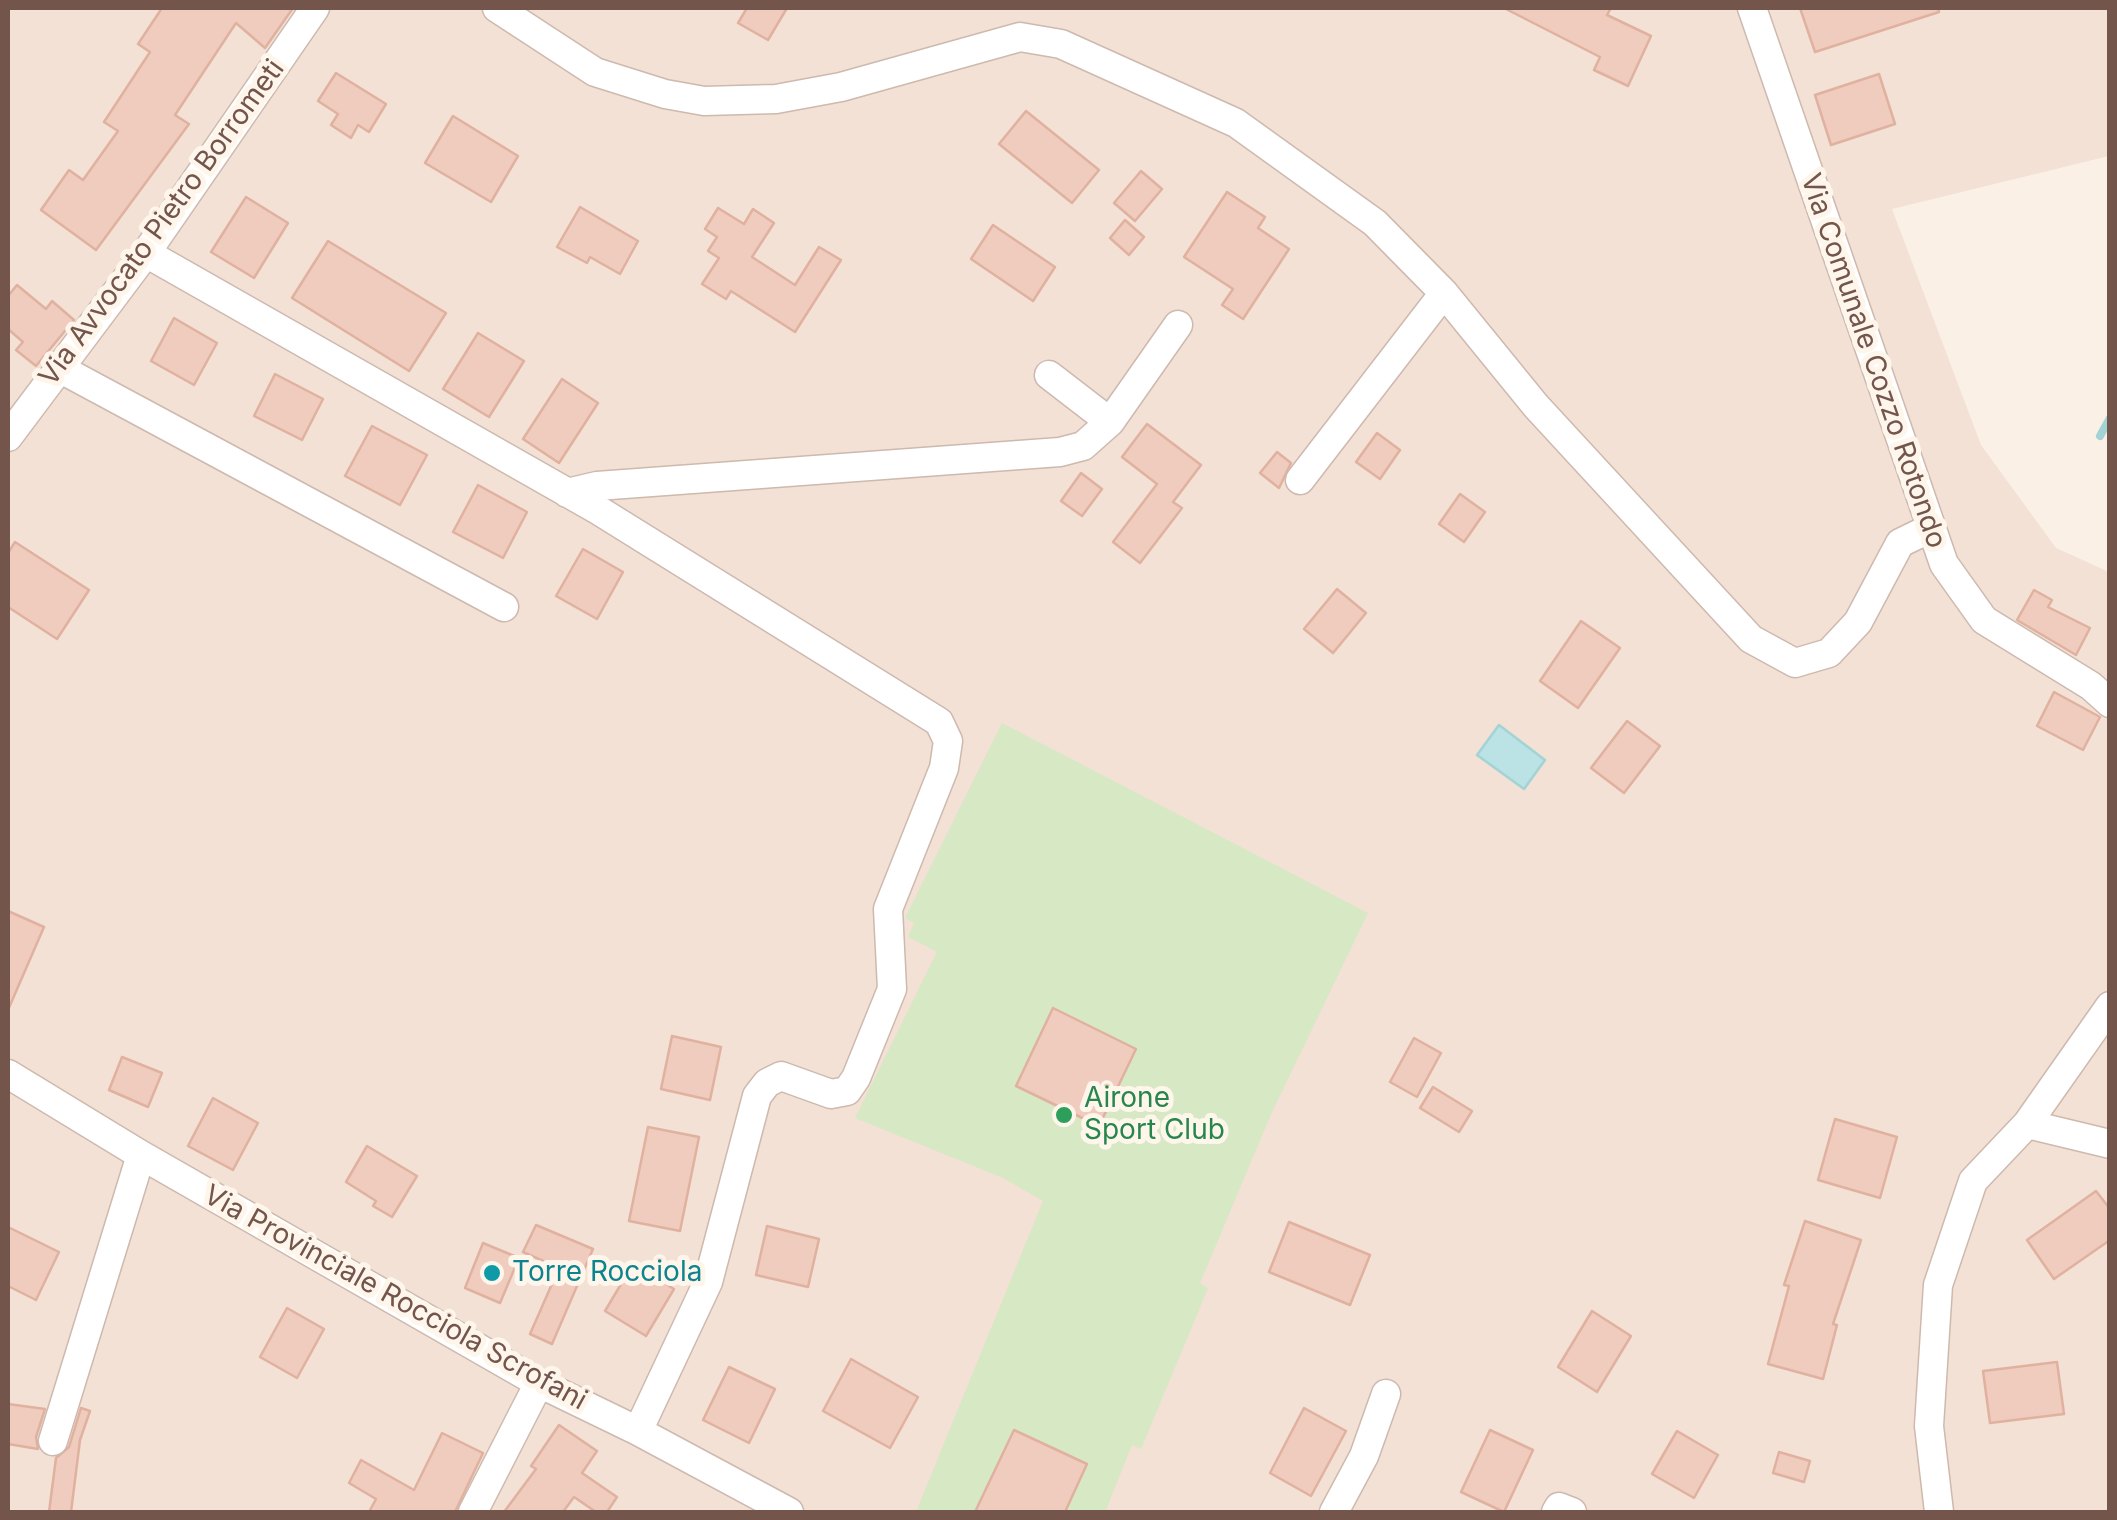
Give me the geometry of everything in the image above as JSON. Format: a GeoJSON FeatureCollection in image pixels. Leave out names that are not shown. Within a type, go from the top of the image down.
{"type":"FeatureCollection","features":[{"type":"Feature","properties":{"kind":"street","name":"Via Avvocato Pietro Borrometi"},"geometry":{"type":"LineString","coordinates":[[8,437],[146,253],[315,8]]}},
{"type":"Feature","properties":{"kind":"street"},"geometry":{"type":"LineString","coordinates":[[497,8],[595,72],[665,94],[704,101],[776,99],[841,87],[1020,36],[1062,44],[1236,123],[1375,223],[1444,293],[1536,406],[1751,640],[1796,663],[1828,654],[1858,622],[1900,543],[1931,528]]}},
{"type":"Feature","properties":{"kind":"street","name":"Via Comunale Cozzo Rotondo"},"geometry":{"type":"LineString","coordinates":[[1752,8],[1944,564],[1984,620],[2091,686],[2110,702]]}},
{"type":"Feature","properties":{"kind":"street"},"geometry":{"type":"LineString","coordinates":[[146,253],[567,492],[939,722],[948,741],[944,768],[888,909],[892,989],[856,1078],[847,1090],[831,1094],[781,1076],[767,1083],[757,1096],[708,1282],[638,1431]]}},
{"type":"Feature","properties":{"kind":"street"},"geometry":{"type":"LineString","coordinates":[[1300,480],[1444,293]]}},
{"type":"Feature","properties":{"kind":"street"},"geometry":{"type":"LineString","coordinates":[[567,492],[597,486],[1060,452],[1083,446],[1110,422],[1178,325]]}},
{"type":"Feature","properties":{"kind":"street"},"geometry":{"type":"LineString","coordinates":[[59,368],[504,608]]}},
{"type":"Feature","properties":{"kind":"street"},"geometry":{"type":"LineString","coordinates":[[1048,375],[1110,422]]}},
{"type":"Feature","properties":{"kind":"street"},"geometry":{"type":"LineString","coordinates":[[1939,1512],[1929,1426],[1938,1285],[1974,1181],[2027,1124],[2110,1006]]}},
{"type":"Feature","properties":{"kind":"street","name":"Via Provinciale Rocciola Scrofani"},"geometry":{"type":"LineString","coordinates":[[8,1074],[141,1155],[539,1383],[789,1512]]}},
{"type":"Feature","properties":{"kind":"street"},"geometry":{"type":"LineString","coordinates":[[2027,1124],[2110,1144]]}},
{"type":"Feature","properties":{"kind":"street"},"geometry":{"type":"LineString","coordinates":[[53,1441],[141,1155]]}},
{"type":"Feature","properties":{"kind":"street"},"geometry":{"type":"LineString","coordinates":[[472,1512],[539,1383]]}},
{"type":"Feature","properties":{"kind":"street"},"geometry":{"type":"LineString","coordinates":[[1334,1512],[1364,1456],[1386,1394]]}},
{"type":"Feature","properties":{"kind":"street"},"geometry":{"type":"LineString","coordinates":[[1556,1512],[1559,1507],[1572,1512]]}},
{"type":"Feature","properties":{"kind":"shaded area"},"geometry":{"type":"Polygon","coordinates":[[[8,8],[2109,8],[2109,156],[1892,209],[1981,445],[2056,548],[2109,572],[2109,1512],[8,1512],[8,8]]]}},
{"type":"Feature","properties":{"kind":"green space","name":"Airone Sport Club"},"geometry":{"type":"Polygon","coordinates":[[[1002,723],[1368,913],[1272,1112],[1200,1283],[1208,1288],[1141,1449],[1132,1445],[1105,1512],[916,1512],[1043,1201],[1003,1178],[855,1118],[937,952],[908,937],[914,923],[905,918],[1002,723]]]}},
{"type":"Feature","properties":{"kind":"water"},"geometry":{"type":"Polygon","coordinates":[[[1499,725],[1545,760],[1524,789],[1477,755],[1499,725]]]}},
{"type":"Feature","properties":{"kind":"building"},"geometry":{"type":"Polygon","coordinates":[[[162,8],[293,8],[265,48],[236,23],[175,115],[189,124],[96,250],[41,210],[69,170],[83,180],[118,131],[104,122],[150,52],[138,44],[162,8]]]}},
{"type":"Feature","properties":{"kind":"building"},"geometry":{"type":"Polygon","coordinates":[[[747,8],[787,8],[768,40],[738,23],[747,8]]]}},
{"type":"Feature","properties":{"kind":"building"},"geometry":{"type":"Polygon","coordinates":[[[1504,8],[1611,8],[1607,15],[1651,36],[1628,86],[1594,70],[1600,57],[1504,8]]]}},
{"type":"Feature","properties":{"kind":"building"},"geometry":{"type":"Polygon","coordinates":[[[1800,8],[1938,8],[1939,12],[1815,52],[1800,8]]]}},
{"type":"Feature","properties":{"kind":"building"},"geometry":{"type":"Polygon","coordinates":[[[336,73],[386,104],[369,132],[358,125],[351,138],[331,125],[338,114],[318,101],[336,73]]]}},
{"type":"Feature","properties":{"kind":"building"},"geometry":{"type":"Polygon","coordinates":[[[1879,74],[1895,124],[1831,145],[1815,95],[1879,74]]]}},
{"type":"Feature","properties":{"kind":"building"},"geometry":{"type":"Polygon","coordinates":[[[1026,111],[1099,170],[1072,203],[999,144],[1026,111]]]}},
{"type":"Feature","properties":{"kind":"building"},"geometry":{"type":"Polygon","coordinates":[[[453,116],[518,156],[491,202],[425,163],[453,116]]]}},
{"type":"Feature","properties":{"kind":"building"},"geometry":{"type":"Polygon","coordinates":[[[1141,171],[1162,189],[1135,221],[1114,203],[1141,171]]]}},
{"type":"Feature","properties":{"kind":"building"},"geometry":{"type":"Polygon","coordinates":[[[1227,192],[1265,217],[1258,228],[1289,249],[1243,319],[1222,305],[1233,289],[1184,257],[1227,192]]]}},
{"type":"Feature","properties":{"kind":"building"},"geometry":{"type":"Polygon","coordinates":[[[246,197],[288,223],[254,278],[211,252],[246,197]]]}},
{"type":"Feature","properties":{"kind":"building"},"geometry":{"type":"Polygon","coordinates":[[[580,207],[638,241],[620,274],[590,257],[587,263],[557,247],[580,207]]]}},
{"type":"Feature","properties":{"kind":"building"},"geometry":{"type":"Polygon","coordinates":[[[718,208],[744,224],[753,209],[774,223],[752,257],[795,285],[819,247],[841,260],[795,332],[731,291],[726,299],[702,284],[719,258],[708,251],[717,237],[705,229],[718,208]]]}},
{"type":"Feature","properties":{"kind":"building"},"geometry":{"type":"Polygon","coordinates":[[[1125,220],[1144,237],[1129,255],[1110,238],[1125,220]]]}},
{"type":"Feature","properties":{"kind":"building"},"geometry":{"type":"Polygon","coordinates":[[[993,225],[1055,267],[1033,301],[971,259],[993,225]]]}},
{"type":"Feature","properties":{"kind":"building"},"geometry":{"type":"Polygon","coordinates":[[[328,241],[446,313],[409,371],[292,298],[328,241]]]}},
{"type":"Feature","properties":{"kind":"building"},"geometry":{"type":"Polygon","coordinates":[[[17,285],[46,309],[52,301],[74,320],[36,366],[16,350],[23,342],[8,329],[8,296],[17,285]]]}},
{"type":"Feature","properties":{"kind":"building"},"geometry":{"type":"Polygon","coordinates":[[[174,318],[217,343],[194,385],[151,361],[174,318]]]}},
{"type":"Feature","properties":{"kind":"building"},"geometry":{"type":"Polygon","coordinates":[[[478,333],[524,361],[489,417],[443,389],[478,333]]]}},
{"type":"Feature","properties":{"kind":"building"},"geometry":{"type":"Polygon","coordinates":[[[275,374],[323,399],[302,440],[254,416],[275,374]]]}},
{"type":"Feature","properties":{"kind":"building"},"geometry":{"type":"Polygon","coordinates":[[[562,379],[598,403],[559,463],[523,439],[562,379]]]}},
{"type":"Feature","properties":{"kind":"building"},"geometry":{"type":"Polygon","coordinates":[[[1147,424],[1201,465],[1173,502],[1182,508],[1140,563],[1113,542],[1157,484],[1122,457],[1147,424]]]}},
{"type":"Feature","properties":{"kind":"building"},"geometry":{"type":"Polygon","coordinates":[[[372,426],[427,455],[400,505],[345,476],[372,426]]]}},
{"type":"Feature","properties":{"kind":"building"},"geometry":{"type":"Polygon","coordinates":[[[1377,433],[1400,450],[1380,479],[1356,462],[1377,433]]]}},
{"type":"Feature","properties":{"kind":"building"},"geometry":{"type":"Polygon","coordinates":[[[1277,452],[1291,463],[1279,488],[1260,473],[1277,452]]]}},
{"type":"Feature","properties":{"kind":"building"},"geometry":{"type":"Polygon","coordinates":[[[1081,473],[1102,489],[1082,516],[1061,501],[1081,473]]]}},
{"type":"Feature","properties":{"kind":"building"},"geometry":{"type":"Polygon","coordinates":[[[478,485],[527,512],[503,558],[453,532],[478,485]]]}},
{"type":"Feature","properties":{"kind":"building"},"geometry":{"type":"Polygon","coordinates":[[[1460,494],[1485,512],[1464,542],[1439,524],[1460,494]]]}},
{"type":"Feature","properties":{"kind":"building"},"geometry":{"type":"Polygon","coordinates":[[[15,542],[89,590],[57,639],[8,607],[8,553],[15,542]]]}},
{"type":"Feature","properties":{"kind":"building"},"geometry":{"type":"Polygon","coordinates":[[[583,549],[623,572],[597,619],[556,596],[583,549]]]}},
{"type":"Feature","properties":{"kind":"building"},"geometry":{"type":"Polygon","coordinates":[[[1337,589],[1366,613],[1333,653],[1304,629],[1337,589]]]}},
{"type":"Feature","properties":{"kind":"building"},"geometry":{"type":"Polygon","coordinates":[[[2034,590],[2052,600],[2048,607],[2090,628],[2076,655],[2017,620],[2034,590]]]}},
{"type":"Feature","properties":{"kind":"building"},"geometry":{"type":"Polygon","coordinates":[[[1581,621],[1620,648],[1578,708],[1540,681],[1581,621]]]}},
{"type":"Feature","properties":{"kind":"building"},"geometry":{"type":"Polygon","coordinates":[[[2054,692],[2100,717],[2083,750],[2037,726],[2054,692]]]}},
{"type":"Feature","properties":{"kind":"building"},"geometry":{"type":"Polygon","coordinates":[[[1627,721],[1660,746],[1624,793],[1591,768],[1627,721]]]}},
{"type":"Feature","properties":{"kind":"building"},"geometry":{"type":"Polygon","coordinates":[[[8,911],[44,927],[8,1010],[8,911]]]}},
{"type":"Feature","properties":{"kind":"building"},"geometry":{"type":"Polygon","coordinates":[[[1053,1008],[1136,1049],[1099,1126],[1016,1086],[1053,1008]]]}},
{"type":"Feature","properties":{"kind":"building"},"geometry":{"type":"Polygon","coordinates":[[[672,1036],[721,1047],[710,1100],[661,1089],[672,1036]]]}},
{"type":"Feature","properties":{"kind":"building"},"geometry":{"type":"Polygon","coordinates":[[[1414,1038],[1441,1053],[1417,1097],[1390,1082],[1414,1038]]]}},
{"type":"Feature","properties":{"kind":"building"},"geometry":{"type":"Polygon","coordinates":[[[122,1057],[162,1073],[148,1107],[109,1090],[122,1057]]]}},
{"type":"Feature","properties":{"kind":"building"},"geometry":{"type":"Polygon","coordinates":[[[1433,1087],[1472,1111],[1459,1132],[1420,1108],[1433,1087]]]}},
{"type":"Feature","properties":{"kind":"building"},"geometry":{"type":"Polygon","coordinates":[[[213,1098],[258,1123],[233,1170],[188,1146],[213,1098]]]}},
{"type":"Feature","properties":{"kind":"building"},"geometry":{"type":"Polygon","coordinates":[[[1835,1119],[1897,1137],[1880,1198],[1818,1180],[1835,1119]]]}},
{"type":"Feature","properties":{"kind":"building"},"geometry":{"type":"Polygon","coordinates":[[[648,1127],[699,1137],[680,1231],[629,1221],[648,1127]]]}},
{"type":"Feature","properties":{"kind":"building"},"geometry":{"type":"Polygon","coordinates":[[[367,1146],[417,1176],[392,1217],[373,1206],[376,1201],[346,1182],[367,1146]]]}},
{"type":"Feature","properties":{"kind":"building"},"geometry":{"type":"Polygon","coordinates":[[[2096,1191],[2110,1209],[2110,1240],[2054,1279],[2027,1240],[2096,1191]]]}},
{"type":"Feature","properties":{"kind":"building"},"geometry":{"type":"Polygon","coordinates":[[[1805,1221],[1861,1240],[1833,1324],[1837,1325],[1823,1379],[1768,1364],[1789,1286],[1784,1285],[1805,1221]]]}},
{"type":"Feature","properties":{"kind":"building"},"geometry":{"type":"Polygon","coordinates":[[[1289,1222],[1370,1255],[1350,1305],[1269,1272],[1289,1222]]]}},
{"type":"Feature","properties":{"kind":"building"},"geometry":{"type":"Polygon","coordinates":[[[536,1225],[593,1249],[552,1344],[530,1334],[559,1268],[523,1252],[536,1225]]]}},
{"type":"Feature","properties":{"kind":"building"},"geometry":{"type":"Polygon","coordinates":[[[767,1226],[819,1239],[808,1287],[756,1275],[767,1226]]]}},
{"type":"Feature","properties":{"kind":"building"},"geometry":{"type":"Polygon","coordinates":[[[8,1227],[59,1252],[36,1300],[8,1286],[8,1227]]]}},
{"type":"Feature","properties":{"kind":"building","name":"Torre Rocciola"},"geometry":{"type":"Polygon","coordinates":[[[483,1243],[519,1258],[500,1303],[465,1288],[483,1243]]]}},
{"type":"Feature","properties":{"kind":"building"},"geometry":{"type":"Polygon","coordinates":[[[633,1264],[674,1289],[646,1336],[605,1311],[633,1264]]]}},
{"type":"Feature","properties":{"kind":"building"},"geometry":{"type":"Polygon","coordinates":[[[287,1308],[324,1329],[297,1378],[260,1357],[287,1308]]]}},
{"type":"Feature","properties":{"kind":"building"},"geometry":{"type":"Polygon","coordinates":[[[1592,1311],[1631,1336],[1597,1392],[1558,1367],[1592,1311]]]}},
{"type":"Feature","properties":{"kind":"building"},"geometry":{"type":"Polygon","coordinates":[[[851,1359],[918,1397],[890,1448],[823,1411],[851,1359]]]}},
{"type":"Feature","properties":{"kind":"building"},"geometry":{"type":"Polygon","coordinates":[[[2057,1362],[2064,1414],[1990,1423],[1983,1371],[2057,1362]]]}},
{"type":"Feature","properties":{"kind":"building"},"geometry":{"type":"Polygon","coordinates":[[[729,1367],[775,1389],[749,1443],[703,1420],[729,1367]]]}},
{"type":"Feature","properties":{"kind":"building"},"geometry":{"type":"Polygon","coordinates":[[[8,1404],[45,1409],[36,1437],[38,1449],[8,1444],[8,1404]]]}},
{"type":"Feature","properties":{"kind":"building"},"geometry":{"type":"Polygon","coordinates":[[[81,1408],[90,1411],[80,1440],[71,1512],[49,1512],[56,1458],[69,1447],[81,1408]]]}},
{"type":"Feature","properties":{"kind":"building"},"geometry":{"type":"Polygon","coordinates":[[[1304,1408],[1346,1431],[1311,1496],[1270,1473],[1304,1408]]]}},
{"type":"Feature","properties":{"kind":"building"},"geometry":{"type":"Polygon","coordinates":[[[559,1425],[597,1451],[582,1473],[617,1497],[607,1512],[596,1512],[574,1497],[563,1512],[504,1512],[536,1469],[531,1466],[559,1425]]]}},
{"type":"Feature","properties":{"kind":"building"},"geometry":{"type":"Polygon","coordinates":[[[1014,1430],[1087,1464],[1065,1512],[975,1512],[1014,1430]]]}},
{"type":"Feature","properties":{"kind":"building"},"geometry":{"type":"Polygon","coordinates":[[[1490,1430],[1533,1450],[1504,1512],[1461,1492],[1490,1430]]]}},
{"type":"Feature","properties":{"kind":"building"},"geometry":{"type":"Polygon","coordinates":[[[1677,1431],[1718,1455],[1694,1498],[1652,1474],[1677,1431]]]}},
{"type":"Feature","properties":{"kind":"building"},"geometry":{"type":"Polygon","coordinates":[[[442,1433],[483,1453],[455,1512],[369,1512],[376,1499],[349,1483],[361,1460],[414,1490],[442,1433]]]}},
{"type":"Feature","properties":{"kind":"building"},"geometry":{"type":"Polygon","coordinates":[[[1779,1452],[1810,1461],[1804,1482],[1773,1473],[1779,1452]]]}},
{"type":"Feature","properties":{"kind":"waterway"},"geometry":{"type":"LineString","coordinates":[[2100,436],[2110,418]]}},
{"type":"Feature","properties":{"kind":"place","name":"Airone Sport Club"},"geometry":{"type":"Point","coordinates":[1064,1115]}},
{"type":"Feature","properties":{"kind":"place","name":"Torre Rocciola"},"geometry":{"type":"Point","coordinates":[492,1273]}}]}
